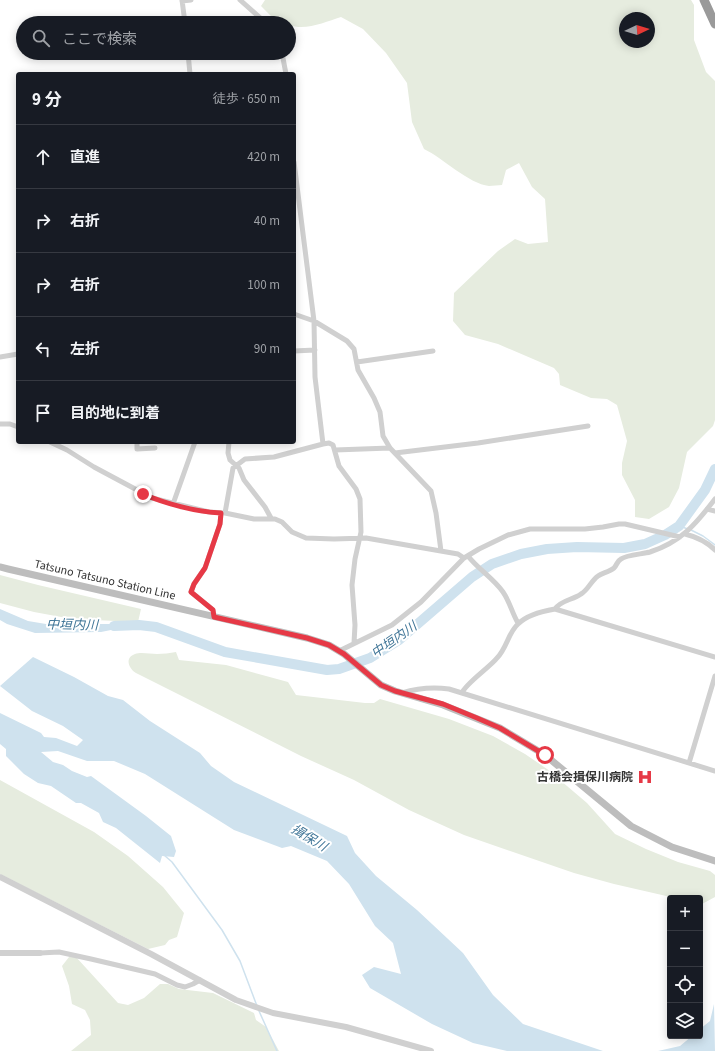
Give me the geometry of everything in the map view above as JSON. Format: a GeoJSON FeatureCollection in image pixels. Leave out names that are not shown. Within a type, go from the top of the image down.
{"type":"FeatureCollection","features":[{"type":"Feature","properties":{"kind":"highway"},"geometry":{"type":"LineString","coordinates":[[704,0],[715,24]]}},
{"type":"Feature","properties":{"kind":"main road","name":"Tatsuno Tatsuno Station Line"},"geometry":{"type":"LineString","coordinates":[[0,567],[307,638],[329,645],[342,652],[367,675],[381,685],[401,693],[443,704],[500,728],[545,755],[631,826],[672,847],[715,861]]}},
{"type":"Feature","properties":{"kind":"street"},"geometry":{"type":"LineString","coordinates":[[184,16],[182,1],[191,0]]}},
{"type":"Feature","properties":{"kind":"street"},"geometry":{"type":"LineString","coordinates":[[240,0],[258,16]]}},
{"type":"Feature","properties":{"kind":"street"},"geometry":{"type":"LineString","coordinates":[[189,60],[190,72]]}},
{"type":"Feature","properties":{"kind":"street"},"geometry":{"type":"LineString","coordinates":[[283,60],[286,72]]}},
{"type":"Feature","properties":{"kind":"street"},"geometry":{"type":"LineString","coordinates":[[296,178],[314,321],[315,377],[323,444]]}},
{"type":"Feature","properties":{"kind":"street"},"geometry":{"type":"LineString","coordinates":[[296,315],[314,321],[350,344],[354,349],[358,370],[380,412],[383,436],[390,448],[431,491],[436,513],[441,551]]}},
{"type":"Feature","properties":{"kind":"street"},"geometry":{"type":"LineString","coordinates":[[296,351],[315,350]]}},
{"type":"Feature","properties":{"kind":"street"},"geometry":{"type":"LineString","coordinates":[[357,362],[433,351]]}},
{"type":"Feature","properties":{"kind":"street"},"geometry":{"type":"LineString","coordinates":[[0,357],[16,354]]}},
{"type":"Feature","properties":{"kind":"street"},"geometry":{"type":"LineString","coordinates":[[0,424],[10,424],[16,426]]}},
{"type":"Feature","properties":{"kind":"street"},"geometry":{"type":"LineString","coordinates":[[395,453],[478,443],[588,426]]}},
{"type":"Feature","properties":{"kind":"street"},"geometry":{"type":"LineString","coordinates":[[214,617],[213,610],[191,592],[194,584],[205,568],[220,524],[232,468],[245,459],[274,457],[329,443],[333,445],[339,466],[356,489],[360,499],[361,538],[355,559],[352,585],[355,625],[354,643]]}},
{"type":"Feature","properties":{"kind":"street"},"geometry":{"type":"LineString","coordinates":[[54,444],[143,494],[173,504],[209,512],[254,519],[271,518],[282,522],[292,532],[306,538],[361,538],[458,554],[467,557],[493,580],[504,593],[518,624]]}},
{"type":"Feature","properties":{"kind":"street"},"geometry":{"type":"LineString","coordinates":[[137,444],[137,449],[154,448]]}},
{"type":"Feature","properties":{"kind":"street"},"geometry":{"type":"LineString","coordinates":[[173,504],[194,444]]}},
{"type":"Feature","properties":{"kind":"street"},"geometry":{"type":"LineString","coordinates":[[229,444],[228,453],[230,460],[239,468],[244,480],[265,507],[271,518]]}},
{"type":"Feature","properties":{"kind":"street"},"geometry":{"type":"LineString","coordinates":[[335,450],[390,448]]}},
{"type":"Feature","properties":{"kind":"street"},"geometry":{"type":"LineString","coordinates":[[555,609],[562,603],[581,594],[599,575],[615,567],[619,560],[660,548],[681,535],[715,499]]}},
{"type":"Feature","properties":{"kind":"street"},"geometry":{"type":"LineString","coordinates":[[707,509],[710,511],[715,510]]}},
{"type":"Feature","properties":{"kind":"street"},"geometry":{"type":"LineString","coordinates":[[342,652],[354,643],[383,630],[404,616],[421,602],[467,557],[479,549],[508,535],[530,528],[585,529],[619,524],[696,537],[708,543],[715,550]]}},
{"type":"Feature","properties":{"kind":"street"},"geometry":{"type":"LineString","coordinates":[[462,693],[469,684],[499,656],[514,628],[518,624],[545,611],[555,609],[715,657]]}},
{"type":"Feature","properties":{"kind":"street"},"geometry":{"type":"LineString","coordinates":[[689,763],[715,676]]}},
{"type":"Feature","properties":{"kind":"street"},"geometry":{"type":"LineString","coordinates":[[401,693],[415,689],[434,687],[450,689],[715,771]]}},
{"type":"Feature","properties":{"kind":"street"},"geometry":{"type":"LineString","coordinates":[[708,699],[715,701]]}},
{"type":"Feature","properties":{"kind":"street"},"geometry":{"type":"LineString","coordinates":[[0,877],[236,1000],[273,1013],[346,1027],[431,1051]]}},
{"type":"Feature","properties":{"kind":"street"},"geometry":{"type":"LineString","coordinates":[[0,953],[58,952],[155,974],[177,985],[185,987],[200,980]]}},
{"type":"Feature","properties":{"kind":"shaded area"},"geometry":{"type":"Polygon","coordinates":[[[265,0],[691,0],[694,5],[694,40],[706,72],[715,81],[715,420],[713,426],[687,452],[679,488],[669,507],[649,519],[635,517],[635,500],[622,475],[622,463],[627,441],[617,405],[607,399],[591,398],[560,385],[559,374],[554,368],[498,344],[465,335],[453,321],[454,293],[498,251],[515,239],[528,244],[548,242],[545,199],[532,187],[519,163],[506,170],[502,185],[489,186],[473,181],[424,149],[412,122],[407,83],[386,53],[363,29],[341,17],[315,25],[296,27],[296,16],[271,16],[261,6],[265,0]]]}},
{"type":"Feature","properties":{"kind":"shaded area"},"geometry":{"type":"Polygon","coordinates":[[[0,575],[141,609],[138,622],[72,619],[34,612],[0,603],[0,575]]]}},
{"type":"Feature","properties":{"kind":"shaded area"},"geometry":{"type":"Polygon","coordinates":[[[176,652],[179,660],[226,665],[288,682],[296,695],[365,703],[374,703],[380,699],[449,719],[493,736],[525,754],[547,769],[587,803],[615,834],[678,862],[710,871],[715,875],[715,897],[703,903],[703,895],[667,896],[614,884],[574,873],[464,835],[409,810],[354,780],[301,756],[136,673],[131,669],[129,661],[135,654],[176,652]]]}},
{"type":"Feature","properties":{"kind":"shaded area"},"geometry":{"type":"Polygon","coordinates":[[[0,780],[94,832],[128,856],[163,887],[184,913],[177,937],[169,940],[165,945],[148,949],[0,874],[0,780]]]}},
{"type":"Feature","properties":{"kind":"shaded area"},"geometry":{"type":"Polygon","coordinates":[[[69,957],[76,957],[118,1003],[128,1005],[144,998],[160,984],[168,984],[179,989],[213,993],[254,1013],[256,1020],[266,1027],[279,1051],[71,1051],[91,1035],[90,1020],[85,1010],[72,1004],[69,986],[62,966],[69,957]]]}},
{"type":"Feature","properties":{"kind":"water"},"geometry":{"type":"Polygon","coordinates":[[[0,609],[28,621],[46,624],[126,624],[126,627],[101,632],[35,633],[7,624],[0,620],[0,609]]]}},
{"type":"Feature","properties":{"kind":"water","name":"揖保川"},"geometry":{"type":"Polygon","coordinates":[[[33,657],[108,696],[123,700],[150,721],[200,753],[211,766],[234,782],[347,836],[355,853],[376,876],[417,910],[463,953],[493,995],[523,1024],[603,1051],[507,1051],[473,1043],[432,1024],[370,988],[362,975],[374,967],[401,974],[393,943],[375,926],[349,884],[327,861],[291,846],[282,848],[234,830],[145,774],[114,761],[87,761],[58,751],[41,752],[53,762],[63,765],[72,771],[87,777],[91,776],[171,836],[176,851],[174,857],[162,856],[160,863],[116,828],[103,822],[99,813],[81,803],[76,803],[51,786],[38,783],[24,774],[6,756],[6,749],[0,744],[0,713],[41,733],[44,737],[56,738],[77,746],[83,740],[63,726],[32,711],[0,686],[33,657]]]}},
{"type":"Feature","properties":{"kind":"water"},"geometry":{"type":"Polygon","coordinates":[[[714,1004],[715,1051],[658,1051],[680,1046],[688,1039],[703,1039],[703,1027],[710,1021],[714,1004]]]}},
{"type":"Feature","properties":{"kind":"waterway","name":"中垣内川"},"geometry":{"type":"LineString","coordinates":[[114,626],[139,625],[156,627],[225,652],[327,670],[339,669],[370,658],[399,640],[472,577],[492,564],[521,554],[547,549],[577,547],[624,548],[645,544],[665,535],[679,526],[705,490],[715,469]]}},
{"type":"Feature","properties":{"kind":"waterway"},"geometry":{"type":"LineString","coordinates":[[679,526],[688,529]]}},
{"type":"Feature","properties":{"kind":"waterway"},"geometry":{"type":"LineString","coordinates":[[691,530],[703,536],[715,545]]}},
{"type":"Feature","properties":{"kind":"waterway"},"geometry":{"type":"LineString","coordinates":[[164,855],[172,862],[222,930],[240,961],[257,1006]]}},
{"type":"Feature","properties":{"kind":"waterway"},"geometry":{"type":"LineString","coordinates":[[259,1011],[277,1051]]}},
{"type":"Feature","properties":{"kind":"place","name":"古橋会揖保川病院"},"geometry":{"type":"Point","coordinates":[645,777]}},
{"type":"Feature","properties":{"kind":"route"},"geometry":{"type":"LineString","coordinates":[[143,494],[152,498],[209,512],[221,513],[222,518],[205,568],[194,584],[191,592],[213,610],[214,617],[307,638],[329,645],[344,654],[367,675],[381,685],[395,691],[443,704],[477,718],[500,728],[545,755]]}}]}
